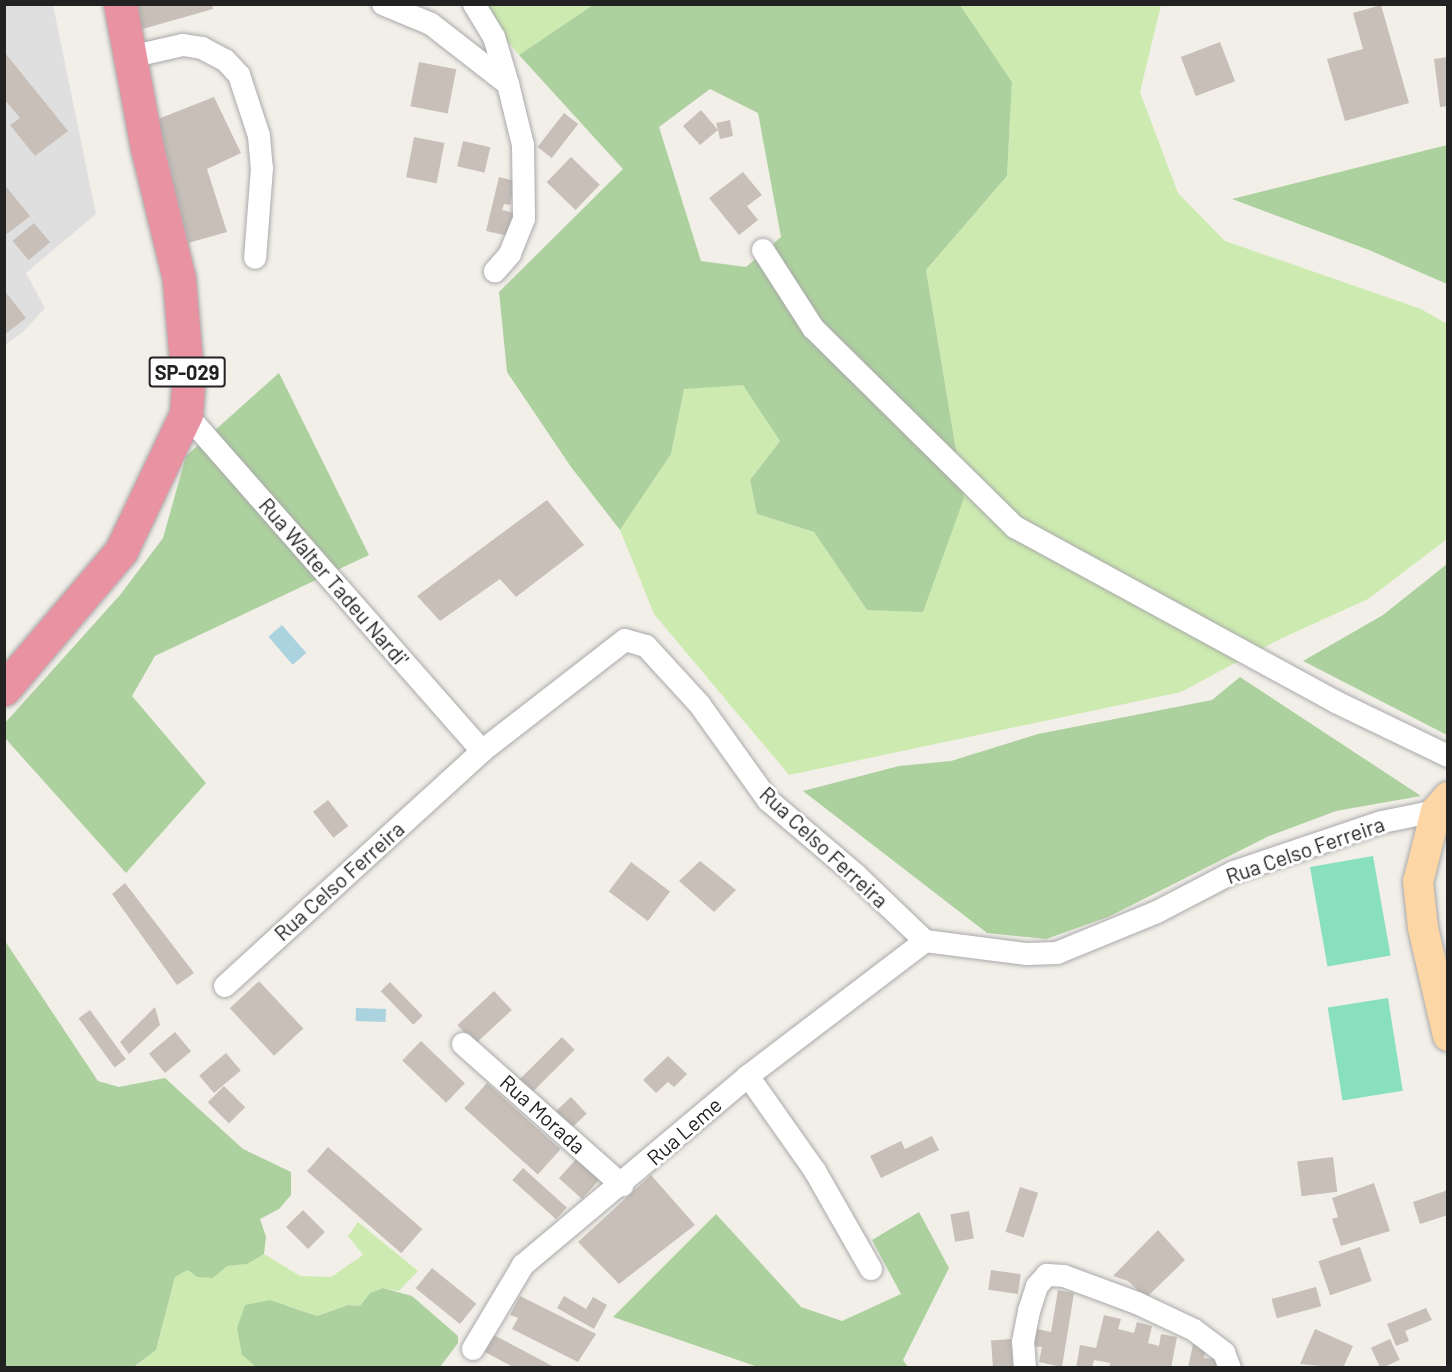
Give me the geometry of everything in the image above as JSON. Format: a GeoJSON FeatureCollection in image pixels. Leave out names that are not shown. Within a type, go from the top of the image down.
{"type":"FeatureCollection","features":[{"type":"Feature","properties":{"kind":"highway","name":"SP-029"},"geometry":{"type":"LineString","coordinates":[[4,689],[121,551],[186,414],[188,385],[179,279],[120,4]]}},
{"type":"Feature","properties":{"kind":"main road"},"geometry":{"type":"LineString","coordinates":[[1442,804],[1418,882],[1423,928],[1448,1036]]}},
{"type":"Feature","properties":{"kind":"street"},"geometry":{"type":"LineString","coordinates":[[383,4],[431,24],[508,84]]}},
{"type":"Feature","properties":{"kind":"street"},"geometry":{"type":"LineString","coordinates":[[474,4],[494,37],[523,145],[524,219],[510,254],[495,271]]}},
{"type":"Feature","properties":{"kind":"street"},"geometry":{"type":"LineString","coordinates":[[130,57],[183,45],[202,48],[225,60],[239,75],[259,136],[262,168],[255,258]]}},
{"type":"Feature","properties":{"kind":"street"},"geometry":{"type":"LineString","coordinates":[[763,250],[813,328],[1015,527],[1325,697],[1448,756]]}},
{"type":"Feature","properties":{"kind":"street","name":"Rua Walter Tadeu Nardi'"},"geometry":{"type":"LineString","coordinates":[[186,414],[482,751]]}},
{"type":"Feature","properties":{"kind":"street","name":"Rua Celso Ferreira"},"geometry":{"type":"LineString","coordinates":[[225,986],[482,751],[625,640],[646,646],[700,705],[768,800],[856,875],[925,941],[1028,954],[1057,953],[1158,912],[1234,872],[1442,804]]}},
{"type":"Feature","properties":{"kind":"street","name":"Rua Leme"},"geometry":{"type":"LineString","coordinates":[[473,1349],[523,1265],[622,1185],[748,1076],[925,941]]}},
{"type":"Feature","properties":{"kind":"street","name":"Rua Morada"},"geometry":{"type":"LineString","coordinates":[[463,1044],[622,1185]]}},
{"type":"Feature","properties":{"kind":"street"},"geometry":{"type":"LineString","coordinates":[[748,1076],[815,1171],[871,1269]]}},
{"type":"Feature","properties":{"kind":"street"},"geometry":{"type":"LineString","coordinates":[[1025,1368],[1023,1342],[1029,1311],[1037,1286],[1047,1275],[1064,1276],[1137,1303],[1194,1330],[1224,1353],[1230,1368]]}},
{"type":"Feature","properties":{"kind":"shaded area"},"geometry":{"type":"Polygon","coordinates":[[[5,5],[53,5],[96,214],[26,273],[45,308],[24,331],[5,345],[5,5]]]}},
{"type":"Feature","properties":{"kind":"green space"},"geometry":{"type":"Polygon","coordinates":[[[478,5],[593,5],[519,55],[478,5]]]}},
{"type":"Feature","properties":{"kind":"green space"},"geometry":{"type":"Polygon","coordinates":[[[593,5],[960,5],[1012,82],[1007,176],[926,270],[964,498],[923,612],[867,610],[814,532],[757,514],[750,480],[780,441],[743,385],[684,389],[671,454],[620,530],[571,467],[507,372],[499,292],[623,169],[519,55],[593,5]],[[710,89],[659,127],[701,261],[746,267],[781,237],[758,113],[710,89]]]}},
{"type":"Feature","properties":{"kind":"green space"},"geometry":{"type":"Polygon","coordinates":[[[960,5],[1161,5],[1140,92],[1178,193],[1225,241],[1421,309],[1447,324],[1447,539],[1368,599],[1280,639],[1181,692],[789,775],[654,614],[620,530],[671,454],[684,388],[744,384],[780,441],[750,480],[757,514],[814,532],[867,610],[964,498],[926,270],[1007,176],[1012,82],[960,5]]]}},
{"type":"Feature","properties":{"kind":"green space"},"geometry":{"type":"Polygon","coordinates":[[[1447,145],[1447,284],[1369,250],[1232,199],[1447,145]]]}},
{"type":"Feature","properties":{"kind":"green space"},"geometry":{"type":"Polygon","coordinates":[[[279,373],[369,555],[155,656],[132,696],[206,783],[126,873],[5,738],[4,724],[120,595],[163,538],[186,456],[279,373]]]}},
{"type":"Feature","properties":{"kind":"green space"},"geometry":{"type":"Polygon","coordinates":[[[1447,564],[1447,735],[1303,661],[1383,615],[1447,564]]]}},
{"type":"Feature","properties":{"kind":"green space"},"geometry":{"type":"Polygon","coordinates":[[[1240,677],[1421,796],[1336,811],[1269,836],[1108,917],[1046,939],[987,933],[803,791],[899,766],[951,761],[1038,734],[1212,700],[1240,677]]]}},
{"type":"Feature","properties":{"kind":"green space"},"geometry":{"type":"Polygon","coordinates":[[[1373,856],[1391,955],[1328,967],[1310,867],[1373,856]]]}},
{"type":"Feature","properties":{"kind":"green space"},"geometry":{"type":"Polygon","coordinates":[[[5,941],[98,1081],[119,1087],[165,1078],[243,1149],[291,1172],[291,1195],[279,1209],[260,1219],[266,1237],[264,1254],[247,1264],[227,1266],[213,1278],[197,1277],[188,1270],[175,1277],[156,1350],[134,1367],[5,1367],[5,941]]]}},
{"type":"Feature","properties":{"kind":"green space"},"geometry":{"type":"Polygon","coordinates":[[[1388,998],[1403,1091],[1342,1100],[1328,1008],[1388,998]]]}},
{"type":"Feature","properties":{"kind":"green space"},"geometry":{"type":"Polygon","coordinates":[[[919,1212],[949,1268],[903,1360],[908,1367],[758,1367],[613,1317],[716,1214],[801,1307],[842,1321],[901,1294],[872,1240],[919,1212]]]}},
{"type":"Feature","properties":{"kind":"green space"},"geometry":{"type":"Polygon","coordinates":[[[358,1222],[418,1271],[399,1291],[383,1288],[370,1293],[360,1306],[348,1305],[317,1316],[286,1305],[242,1355],[256,1367],[134,1368],[156,1350],[175,1277],[188,1270],[213,1278],[227,1266],[247,1264],[264,1254],[300,1276],[331,1277],[363,1255],[348,1236],[358,1222]]]}},
{"type":"Feature","properties":{"kind":"green space"},"geometry":{"type":"Polygon","coordinates":[[[383,1288],[412,1296],[458,1336],[458,1343],[440,1367],[256,1367],[242,1355],[237,1328],[245,1305],[270,1300],[317,1316],[348,1305],[360,1306],[370,1293],[383,1288]]]}},
{"type":"Feature","properties":{"kind":"water"},"geometry":{"type":"Polygon","coordinates":[[[282,625],[306,653],[293,665],[268,637],[282,625]]]}},
{"type":"Feature","properties":{"kind":"water"},"geometry":{"type":"Polygon","coordinates":[[[356,1008],[386,1009],[386,1022],[356,1021],[356,1008]]]}},
{"type":"Feature","properties":{"kind":"building"},"geometry":{"type":"Polygon","coordinates":[[[135,4],[212,4],[213,9],[139,30],[135,4]]]}},
{"type":"Feature","properties":{"kind":"building"},"geometry":{"type":"Polygon","coordinates":[[[1381,5],[1409,103],[1345,121],[1327,59],[1363,49],[1353,13],[1381,5]]]}},
{"type":"Feature","properties":{"kind":"building"},"geometry":{"type":"Polygon","coordinates":[[[1220,42],[1235,81],[1196,96],[1181,57],[1220,42]]]}},
{"type":"Feature","properties":{"kind":"building"},"geometry":{"type":"Polygon","coordinates":[[[6,54],[68,131],[35,156],[10,125],[20,118],[4,99],[6,54]]]}},
{"type":"Feature","properties":{"kind":"building"},"geometry":{"type":"Polygon","coordinates":[[[1448,57],[1448,106],[1440,107],[1434,59],[1448,57]]]}},
{"type":"Feature","properties":{"kind":"building"},"geometry":{"type":"Polygon","coordinates":[[[419,62],[456,69],[448,113],[410,106],[419,62]]]}},
{"type":"Feature","properties":{"kind":"building"},"geometry":{"type":"Polygon","coordinates":[[[214,97],[241,153],[207,169],[227,232],[188,243],[158,119],[214,97]]]}},
{"type":"Feature","properties":{"kind":"building"},"geometry":{"type":"Polygon","coordinates":[[[701,110],[718,130],[700,145],[683,126],[701,110]]]}},
{"type":"Feature","properties":{"kind":"building"},"geometry":{"type":"Polygon","coordinates":[[[564,113],[578,124],[552,158],[538,147],[564,113]]]}},
{"type":"Feature","properties":{"kind":"building"},"geometry":{"type":"Polygon","coordinates":[[[730,120],[733,136],[720,139],[716,123],[730,120]]]}},
{"type":"Feature","properties":{"kind":"building"},"geometry":{"type":"Polygon","coordinates":[[[414,137],[444,143],[437,183],[406,177],[414,137]]]}},
{"type":"Feature","properties":{"kind":"building"},"geometry":{"type":"Polygon","coordinates":[[[463,141],[490,147],[484,173],[457,166],[463,141]]]}},
{"type":"Feature","properties":{"kind":"building"},"geometry":{"type":"Polygon","coordinates":[[[571,157],[600,185],[575,210],[547,182],[571,157]]]}},
{"type":"Feature","properties":{"kind":"building"},"geometry":{"type":"Polygon","coordinates":[[[743,172],[762,195],[747,206],[758,220],[739,235],[709,198],[743,172]]]}},
{"type":"Feature","properties":{"kind":"building"},"geometry":{"type":"Polygon","coordinates":[[[499,177],[515,181],[510,205],[504,204],[502,210],[518,214],[513,237],[486,231],[499,177]]]}},
{"type":"Feature","properties":{"kind":"building"},"geometry":{"type":"Polygon","coordinates":[[[4,184],[30,216],[7,234],[4,230],[4,184]]]}},
{"type":"Feature","properties":{"kind":"building"},"geometry":{"type":"Polygon","coordinates":[[[34,223],[50,242],[29,260],[13,241],[34,223]]]}},
{"type":"Feature","properties":{"kind":"building"},"geometry":{"type":"Polygon","coordinates":[[[4,290],[26,318],[4,335],[4,290]]]}},
{"type":"Feature","properties":{"kind":"building"},"geometry":{"type":"Polygon","coordinates":[[[547,500],[584,545],[516,597],[500,579],[440,621],[417,596],[547,500]]]}},
{"type":"Feature","properties":{"kind":"building"},"geometry":{"type":"Polygon","coordinates":[[[328,800],[348,826],[333,838],[313,812],[328,800]]]}},
{"type":"Feature","properties":{"kind":"building"},"geometry":{"type":"Polygon","coordinates":[[[700,861],[736,890],[714,912],[679,881],[700,861]]]}},
{"type":"Feature","properties":{"kind":"building"},"geometry":{"type":"Polygon","coordinates":[[[631,862],[670,891],[648,921],[609,892],[631,862]]]}},
{"type":"Feature","properties":{"kind":"building"},"geometry":{"type":"Polygon","coordinates":[[[125,883],[194,973],[177,985],[112,894],[125,883]]]}},
{"type":"Feature","properties":{"kind":"building"},"geometry":{"type":"Polygon","coordinates":[[[259,981],[303,1029],[274,1056],[230,1008],[259,981]]]}},
{"type":"Feature","properties":{"kind":"building"},"geometry":{"type":"Polygon","coordinates":[[[390,982],[423,1016],[413,1025],[381,991],[390,982]]]}},
{"type":"Feature","properties":{"kind":"building"},"geometry":{"type":"Polygon","coordinates":[[[494,991],[512,1010],[475,1044],[457,1025],[494,991]]]}},
{"type":"Feature","properties":{"kind":"building"},"geometry":{"type":"Polygon","coordinates":[[[155,1007],[160,1025],[129,1054],[120,1042],[155,1007]]]}},
{"type":"Feature","properties":{"kind":"building"},"geometry":{"type":"Polygon","coordinates":[[[90,1010],[126,1059],[115,1068],[79,1018],[90,1010]]]}},
{"type":"Feature","properties":{"kind":"building"},"geometry":{"type":"Polygon","coordinates":[[[175,1032],[191,1051],[165,1073],[149,1054],[175,1032]]]}},
{"type":"Feature","properties":{"kind":"building"},"geometry":{"type":"Polygon","coordinates":[[[562,1037],[575,1050],[529,1095],[517,1082],[562,1037]]]}},
{"type":"Feature","properties":{"kind":"building"},"geometry":{"type":"Polygon","coordinates":[[[421,1041],[465,1083],[446,1103],[402,1060],[421,1041]]]}},
{"type":"Feature","properties":{"kind":"building"},"geometry":{"type":"Polygon","coordinates":[[[226,1053],[241,1071],[214,1093],[199,1075],[226,1053]]]}},
{"type":"Feature","properties":{"kind":"building"},"geometry":{"type":"Polygon","coordinates":[[[668,1056],[687,1074],[674,1087],[668,1082],[656,1093],[643,1080],[668,1056]]]}},
{"type":"Feature","properties":{"kind":"building"},"geometry":{"type":"Polygon","coordinates":[[[487,1083],[561,1149],[538,1175],[464,1108],[487,1083]]]}},
{"type":"Feature","properties":{"kind":"building"},"geometry":{"type":"Polygon","coordinates":[[[224,1086],[245,1107],[229,1123],[208,1102],[224,1086]]]}},
{"type":"Feature","properties":{"kind":"building"},"geometry":{"type":"Polygon","coordinates":[[[571,1097],[587,1114],[570,1130],[554,1113],[571,1097]]]}},
{"type":"Feature","properties":{"kind":"building"},"geometry":{"type":"Polygon","coordinates":[[[932,1136],[939,1150],[881,1178],[870,1156],[901,1141],[905,1149],[932,1136]]]}},
{"type":"Feature","properties":{"kind":"building"},"geometry":{"type":"Polygon","coordinates":[[[328,1147],[422,1229],[401,1253],[307,1171],[328,1147]]]}},
{"type":"Feature","properties":{"kind":"building"},"geometry":{"type":"Polygon","coordinates":[[[579,1156],[602,1177],[582,1199],[559,1178],[579,1156]]]}},
{"type":"Feature","properties":{"kind":"building"},"geometry":{"type":"Polygon","coordinates":[[[1333,1157],[1337,1192],[1302,1196],[1297,1161],[1333,1157]]]}},
{"type":"Feature","properties":{"kind":"building"},"geometry":{"type":"Polygon","coordinates":[[[523,1168],[567,1207],[556,1219],[512,1180],[523,1168]]]}},
{"type":"Feature","properties":{"kind":"building"},"geometry":{"type":"Polygon","coordinates":[[[651,1175],[695,1225],[619,1284],[578,1242],[651,1175]]]}},
{"type":"Feature","properties":{"kind":"building"},"geometry":{"type":"Polygon","coordinates":[[[1374,1183],[1390,1231],[1341,1246],[1332,1219],[1338,1217],[1332,1198],[1374,1183]]]}},
{"type":"Feature","properties":{"kind":"building"},"geometry":{"type":"Polygon","coordinates":[[[1020,1187],[1038,1193],[1024,1238],[1005,1232],[1020,1187]]]}},
{"type":"Feature","properties":{"kind":"building"},"geometry":{"type":"Polygon","coordinates":[[[1448,1190],[1448,1215],[1420,1224],[1413,1202],[1448,1190]]]}},
{"type":"Feature","properties":{"kind":"building"},"geometry":{"type":"Polygon","coordinates":[[[303,1210],[325,1232],[308,1249],[286,1227],[303,1210]]]}},
{"type":"Feature","properties":{"kind":"building"},"geometry":{"type":"Polygon","coordinates":[[[969,1211],[974,1239],[955,1242],[950,1214],[969,1211]]]}},
{"type":"Feature","properties":{"kind":"building"},"geometry":{"type":"Polygon","coordinates":[[[1158,1230],[1185,1260],[1146,1298],[1128,1281],[1113,1276],[1158,1230]]]}},
{"type":"Feature","properties":{"kind":"building"},"geometry":{"type":"Polygon","coordinates":[[[1360,1247],[1372,1281],[1330,1295],[1318,1261],[1360,1247]]]}},
{"type":"Feature","properties":{"kind":"building"},"geometry":{"type":"Polygon","coordinates":[[[432,1268],[476,1304],[460,1324],[416,1288],[432,1268]]]}},
{"type":"Feature","properties":{"kind":"building"},"geometry":{"type":"Polygon","coordinates":[[[991,1270],[1021,1274],[1018,1294],[988,1290],[991,1270]]]}},
{"type":"Feature","properties":{"kind":"building"},"geometry":{"type":"Polygon","coordinates":[[[1316,1287],[1321,1306],[1277,1318],[1272,1299],[1316,1287]]]}},
{"type":"Feature","properties":{"kind":"building"},"geometry":{"type":"Polygon","coordinates":[[[1058,1290],[1074,1293],[1062,1367],[1039,1362],[1042,1347],[1034,1346],[1037,1329],[1051,1332],[1058,1290]]]}},
{"type":"Feature","properties":{"kind":"building"},"geometry":{"type":"Polygon","coordinates":[[[520,1296],[596,1334],[578,1362],[512,1329],[518,1318],[510,1315],[520,1296]]]}},
{"type":"Feature","properties":{"kind":"building"},"geometry":{"type":"Polygon","coordinates":[[[564,1296],[586,1309],[593,1297],[607,1305],[594,1329],[557,1308],[564,1296]]]}},
{"type":"Feature","properties":{"kind":"building"},"geometry":{"type":"Polygon","coordinates":[[[1426,1308],[1432,1320],[1405,1331],[1409,1341],[1396,1346],[1387,1324],[1426,1308]]]}},
{"type":"Feature","properties":{"kind":"building"},"geometry":{"type":"Polygon","coordinates":[[[1104,1315],[1121,1319],[1118,1329],[1134,1333],[1137,1322],[1152,1326],[1148,1343],[1159,1346],[1161,1334],[1177,1337],[1171,1368],[1109,1368],[1110,1363],[1094,1360],[1092,1368],[1076,1368],[1080,1345],[1096,1348],[1104,1315]]]}},
{"type":"Feature","properties":{"kind":"building"},"geometry":{"type":"Polygon","coordinates":[[[1315,1329],[1353,1346],[1343,1368],[1300,1364],[1315,1329]]]}},
{"type":"Feature","properties":{"kind":"building"},"geometry":{"type":"Polygon","coordinates":[[[492,1334],[556,1368],[515,1368],[483,1351],[492,1334]]]}},
{"type":"Feature","properties":{"kind":"building"},"geometry":{"type":"Polygon","coordinates":[[[1011,1339],[1013,1368],[993,1368],[991,1340],[1011,1339]]]}},
{"type":"Feature","properties":{"kind":"building"},"geometry":{"type":"Polygon","coordinates":[[[1390,1339],[1400,1360],[1380,1368],[1371,1348],[1390,1339]]]}},
{"type":"Feature","properties":{"kind":"building"},"geometry":{"type":"Polygon","coordinates":[[[1193,1344],[1206,1347],[1204,1358],[1216,1359],[1216,1368],[1188,1368],[1193,1344]]]}}]}
